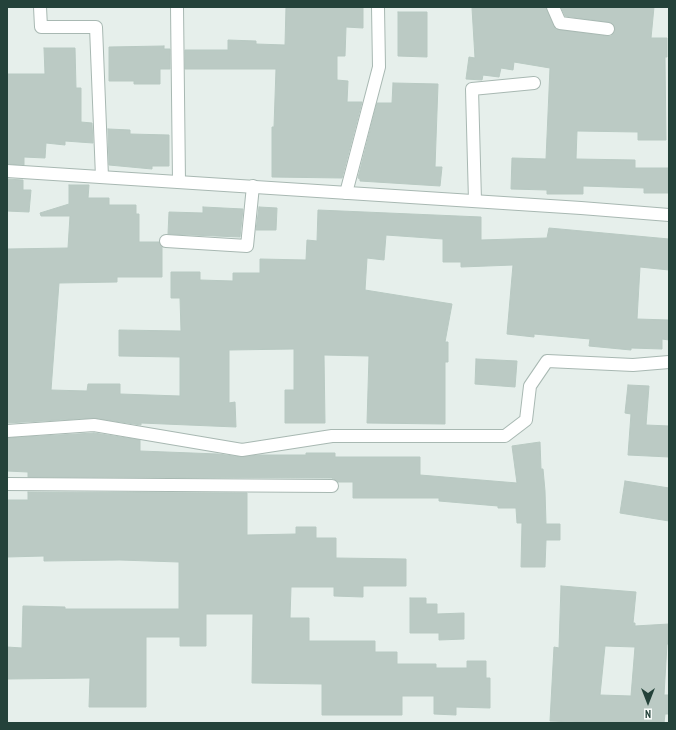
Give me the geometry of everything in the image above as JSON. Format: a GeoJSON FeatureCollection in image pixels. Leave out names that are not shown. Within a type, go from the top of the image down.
{"type":"FeatureCollection","features":[{"type":"Feature","properties":{"kind":"street"},"geometry":{"type":"LineString","coordinates":[[40,7],[41,26],[96,26],[102,177]]}},
{"type":"Feature","properties":{"kind":"street"},"geometry":{"type":"LineString","coordinates":[[177,7],[179,182]]}},
{"type":"Feature","properties":{"kind":"street"},"geometry":{"type":"LineString","coordinates":[[346,193],[379,67],[378,7]]}},
{"type":"Feature","properties":{"kind":"street"},"geometry":{"type":"LineString","coordinates":[[553,7],[560,22],[608,29]]}},
{"type":"Feature","properties":{"kind":"street"},"geometry":{"type":"LineString","coordinates":[[475,201],[472,89],[534,83]]}},
{"type":"Feature","properties":{"kind":"street"},"geometry":{"type":"LineString","coordinates":[[7,171],[475,201],[669,216]]}},
{"type":"Feature","properties":{"kind":"street"},"geometry":{"type":"LineString","coordinates":[[166,241],[247,246],[253,186]]}},
{"type":"Feature","properties":{"kind":"street"},"geometry":{"type":"LineString","coordinates":[[7,431],[94,425],[242,450],[332,436],[505,436],[526,420],[530,386],[547,361],[633,365],[669,362]]}},
{"type":"Feature","properties":{"kind":"street"},"geometry":{"type":"LineString","coordinates":[[7,484],[332,486]]}},
{"type":"Feature","properties":{"kind":"building"},"geometry":{"type":"Polygon","coordinates":[[[286,7],[363,7],[363,28],[346,27],[345,56],[337,56],[337,80],[348,81],[347,102],[362,102],[342,178],[272,177],[272,127],[274,127],[276,69],[185,69],[185,50],[228,50],[228,40],[256,41],[256,44],[285,45],[286,7]]]}},
{"type":"Feature","properties":{"kind":"building"},"geometry":{"type":"Polygon","coordinates":[[[546,7],[556,29],[611,36],[615,30],[612,23],[565,16],[561,7],[654,7],[651,38],[667,38],[667,57],[665,57],[666,140],[638,140],[638,132],[577,131],[576,159],[635,160],[635,168],[669,168],[669,193],[644,193],[644,188],[583,186],[583,194],[547,194],[547,190],[511,189],[512,158],[546,159],[550,68],[514,62],[513,70],[501,68],[499,77],[483,75],[482,80],[466,79],[469,57],[475,58],[472,8],[546,7]]]}},
{"type":"Feature","properties":{"kind":"building"},"geometry":{"type":"Polygon","coordinates":[[[398,12],[427,12],[427,57],[398,56],[398,12]]]}},
{"type":"Feature","properties":{"kind":"building"},"geometry":{"type":"Polygon","coordinates":[[[164,46],[164,49],[170,49],[170,69],[160,69],[160,84],[134,84],[134,81],[109,81],[109,47],[164,46]]]}},
{"type":"Feature","properties":{"kind":"building"},"geometry":{"type":"Polygon","coordinates":[[[44,48],[75,48],[76,88],[81,88],[81,122],[92,123],[93,143],[65,141],[65,145],[46,143],[45,158],[24,157],[24,165],[7,164],[7,74],[45,74],[44,48]]]}},
{"type":"Feature","properties":{"kind":"building"},"geometry":{"type":"Polygon","coordinates":[[[393,83],[438,84],[435,167],[442,167],[440,186],[360,181],[358,178],[377,103],[392,103],[393,83]]]}},
{"type":"Feature","properties":{"kind":"building"},"geometry":{"type":"Polygon","coordinates":[[[108,129],[130,130],[130,134],[169,135],[169,166],[152,166],[152,169],[109,165],[108,129]]]}},
{"type":"Feature","properties":{"kind":"building"},"geometry":{"type":"Polygon","coordinates":[[[7,179],[23,180],[23,190],[31,190],[29,212],[7,211],[7,179]]]}},
{"type":"Feature","properties":{"kind":"building"},"geometry":{"type":"Polygon","coordinates":[[[69,185],[89,185],[88,198],[109,198],[109,205],[136,205],[136,214],[139,214],[139,242],[159,242],[162,247],[162,277],[117,277],[117,282],[59,283],[51,390],[87,391],[88,384],[120,384],[120,394],[180,396],[180,357],[119,356],[119,330],[181,331],[180,298],[171,298],[171,272],[200,272],[200,280],[233,281],[233,273],[260,273],[260,259],[306,260],[307,240],[317,241],[318,210],[481,217],[481,240],[547,238],[549,228],[669,239],[669,270],[640,267],[637,319],[669,320],[669,340],[662,339],[662,349],[631,348],[631,350],[589,346],[590,339],[534,334],[534,337],[507,334],[513,265],[461,267],[461,262],[443,262],[443,239],[386,235],[384,260],[367,258],[365,290],[452,304],[445,342],[448,342],[448,362],[445,362],[445,424],[367,423],[369,356],[324,355],[325,423],[285,423],[285,390],[294,390],[294,349],[229,350],[229,403],[235,402],[236,427],[141,423],[141,425],[94,418],[7,423],[7,249],[68,248],[70,216],[41,216],[40,213],[69,204],[69,185]]]}},
{"type":"Feature","properties":{"kind":"building"},"geometry":{"type":"Polygon","coordinates":[[[203,207],[243,209],[240,237],[168,234],[169,212],[203,213],[203,207]]]}},
{"type":"Feature","properties":{"kind":"building"},"geometry":{"type":"Polygon","coordinates":[[[259,207],[277,208],[276,230],[256,230],[259,207]]]}},
{"type":"Feature","properties":{"kind":"building"},"geometry":{"type":"Polygon","coordinates":[[[476,359],[517,361],[515,387],[475,384],[476,359]]]}},
{"type":"Feature","properties":{"kind":"building"},"geometry":{"type":"Polygon","coordinates":[[[628,385],[649,386],[646,425],[669,426],[669,457],[628,455],[631,414],[625,413],[628,385]]]}},
{"type":"Feature","properties":{"kind":"building"},"geometry":{"type":"Polygon","coordinates":[[[94,433],[140,440],[140,451],[218,454],[241,457],[259,455],[306,455],[306,453],[335,453],[335,457],[420,457],[420,475],[517,483],[512,446],[540,442],[541,469],[543,469],[545,491],[546,524],[560,524],[560,540],[546,540],[545,567],[521,567],[522,523],[517,523],[516,508],[498,508],[498,506],[439,501],[439,498],[353,498],[353,482],[338,482],[332,478],[28,477],[28,472],[7,471],[7,438],[94,433]]]}},
{"type":"Feature","properties":{"kind":"building"},"geometry":{"type":"Polygon","coordinates":[[[625,481],[669,488],[669,521],[620,513],[625,481]]]}},
{"type":"Feature","properties":{"kind":"building"},"geometry":{"type":"Polygon","coordinates":[[[28,492],[247,493],[247,535],[296,534],[296,527],[316,527],[316,538],[336,538],[336,558],[406,559],[406,586],[363,586],[363,597],[334,596],[334,587],[291,587],[290,618],[309,618],[309,641],[375,641],[375,652],[397,652],[397,664],[436,664],[436,668],[467,668],[467,661],[486,661],[486,678],[490,678],[490,708],[456,707],[456,715],[434,714],[434,696],[402,696],[402,715],[322,715],[322,684],[252,683],[253,614],[206,614],[206,646],[180,646],[180,637],[146,637],[146,707],[89,707],[90,678],[7,679],[7,647],[22,648],[23,606],[65,607],[65,609],[179,609],[179,562],[120,560],[44,561],[44,556],[7,557],[7,500],[28,500],[28,492]]]}},
{"type":"Feature","properties":{"kind":"building"},"geometry":{"type":"Polygon","coordinates":[[[561,586],[636,592],[633,623],[635,623],[635,626],[669,624],[669,644],[667,644],[664,695],[669,695],[669,714],[665,714],[664,723],[550,721],[554,647],[559,648],[561,586]],[[605,646],[600,695],[631,696],[635,647],[605,646]]]}},
{"type":"Feature","properties":{"kind":"building"},"geometry":{"type":"Polygon","coordinates":[[[410,598],[426,598],[426,604],[437,604],[437,614],[464,613],[464,639],[439,640],[439,633],[410,633],[410,598]]]}}]}
